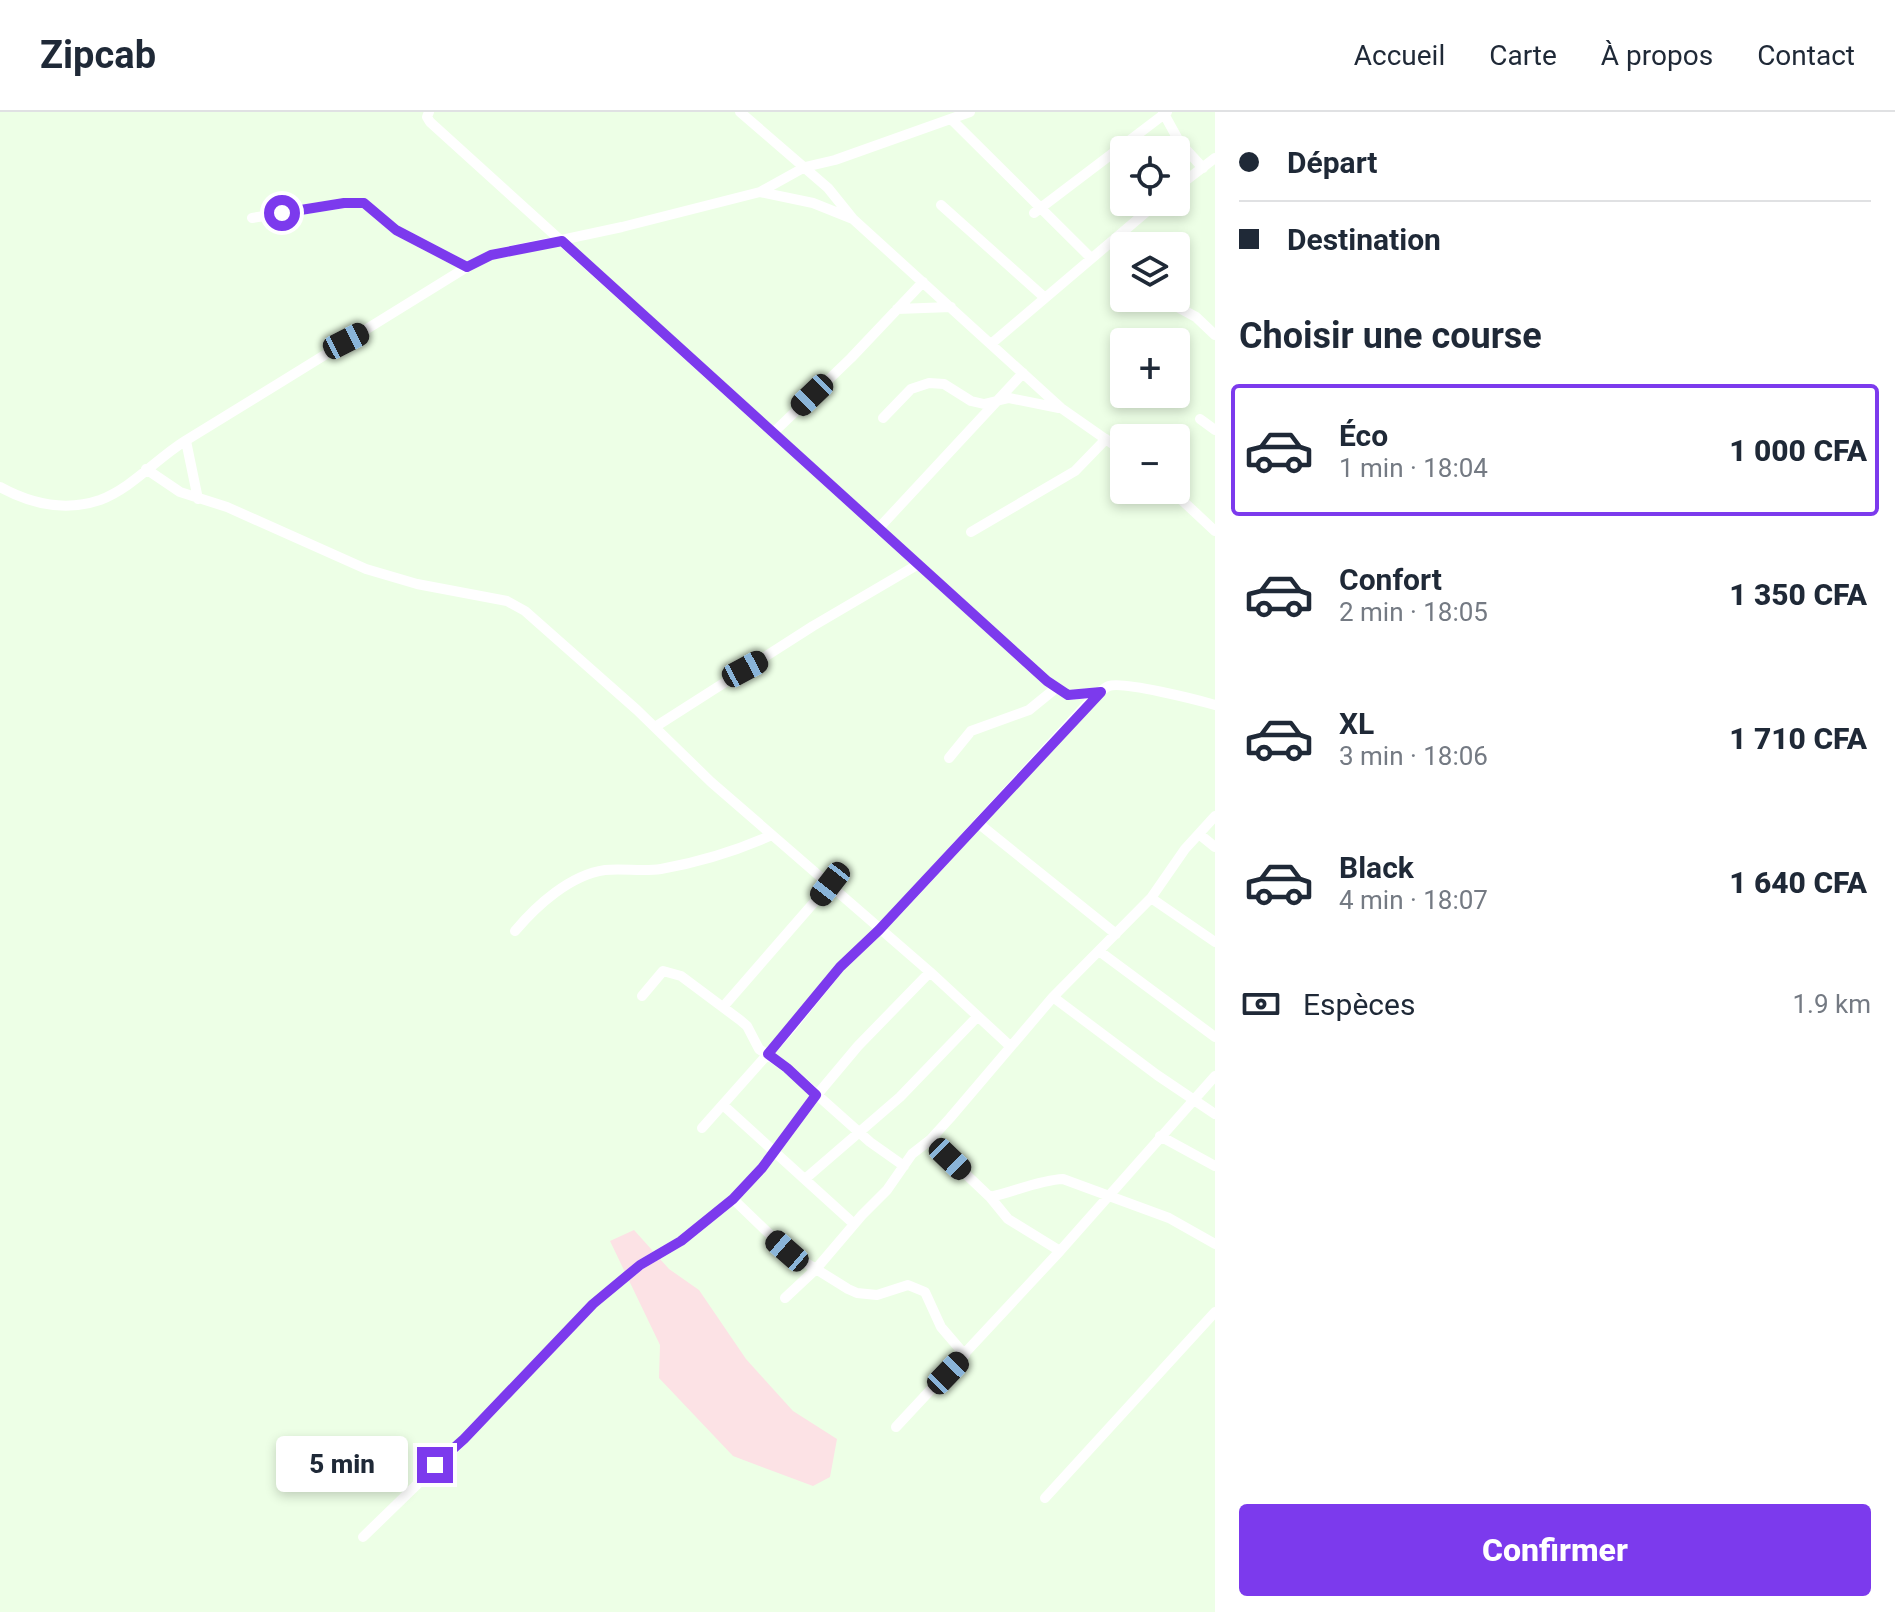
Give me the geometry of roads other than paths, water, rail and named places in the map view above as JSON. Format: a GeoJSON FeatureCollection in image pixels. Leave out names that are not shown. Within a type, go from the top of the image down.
{"type":"FeatureCollection","features":[{"type":"Feature","properties":{"kind":"street"},"geometry":{"type":"LineString","coordinates":[[429,112],[430,122],[1056,688],[1068,695],[1101,692]]}},
{"type":"Feature","properties":{"kind":"street"},"geometry":{"type":"LineString","coordinates":[[740,112],[828,188],[853,219],[1061,408],[1110,442]]}},
{"type":"Feature","properties":{"kind":"street"},"geometry":{"type":"LineString","coordinates":[[0,487],[40,503],[69,508],[100,500],[120,490],[186,441],[491,255],[562,241],[760,192],[805,167],[835,160],[970,112]]}},
{"type":"Feature","properties":{"kind":"street"},"geometry":{"type":"LineString","coordinates":[[1037,210],[1164,113],[1180,143],[1203,168]]}},
{"type":"Feature","properties":{"kind":"street"},"geometry":{"type":"LineString","coordinates":[[951,119],[1037,210],[1090,257]]}},
{"type":"Feature","properties":{"kind":"street"},"geometry":{"type":"LineString","coordinates":[[1190,178],[1215,158]]}},
{"type":"Feature","properties":{"kind":"street"},"geometry":{"type":"LineString","coordinates":[[828,188],[835,160]]}},
{"type":"Feature","properties":{"kind":"street"},"geometry":{"type":"LineString","coordinates":[[760,192],[813,203],[853,219]]}},
{"type":"Feature","properties":{"kind":"street"},"geometry":{"type":"LineString","coordinates":[[252,218],[344,203],[364,203],[396,230],[467,267]]}},
{"type":"Feature","properties":{"kind":"street"},"geometry":{"type":"LineString","coordinates":[[941,205],[1044,297]]}},
{"type":"Feature","properties":{"kind":"street"},"geometry":{"type":"LineString","coordinates":[[991,344],[1141,216]]}},
{"type":"Feature","properties":{"kind":"street"},"geometry":{"type":"LineString","coordinates":[[773,433],[923,282]]}},
{"type":"Feature","properties":{"kind":"street"},"geometry":{"type":"LineString","coordinates":[[897,309],[951,307]]}},
{"type":"Feature","properties":{"kind":"street"},"geometry":{"type":"LineString","coordinates":[[1187,312],[1215,335]]}},
{"type":"Feature","properties":{"kind":"street"},"geometry":{"type":"LineString","coordinates":[[878,529],[1023,373]]}},
{"type":"Feature","properties":{"kind":"street"},"geometry":{"type":"LineString","coordinates":[[883,418],[911,389],[929,383],[944,384],[971,401],[984,404],[1009,398],[1061,408]]}},
{"type":"Feature","properties":{"kind":"street"},"geometry":{"type":"LineString","coordinates":[[1200,419],[1215,430]]}},
{"type":"Feature","properties":{"kind":"street"},"geometry":{"type":"LineString","coordinates":[[971,532],[1075,471],[1106,439]]}},
{"type":"Feature","properties":{"kind":"street"},"geometry":{"type":"LineString","coordinates":[[186,441],[198,499]]}},
{"type":"Feature","properties":{"kind":"street"},"geometry":{"type":"LineString","coordinates":[[146,469],[180,492],[227,507],[366,569],[417,584],[507,601],[541,623],[711,782],[930,972],[1010,1046]]}},
{"type":"Feature","properties":{"kind":"street"},"geometry":{"type":"LineString","coordinates":[[1186,504],[1215,531]]}},
{"type":"Feature","properties":{"kind":"street"},"geometry":{"type":"LineString","coordinates":[[655,727],[813,626],[917,565]]}},
{"type":"Feature","properties":{"kind":"street"},"geometry":{"type":"LineString","coordinates":[[702,1128],[840,967],[879,930],[1101,692],[1110,685],[1130,686],[1215,705]]}},
{"type":"Feature","properties":{"kind":"street"},"geometry":{"type":"LineString","coordinates":[[949,758],[971,731],[1029,710],[1056,688]]}},
{"type":"Feature","properties":{"kind":"street"},"geometry":{"type":"LineString","coordinates":[[785,1298],[816,1269],[887,1190],[912,1154],[930,1140],[1053,997],[1151,898],[1185,849],[1215,816]]}},
{"type":"Feature","properties":{"kind":"street"},"geometry":{"type":"LineString","coordinates":[[978,823],[1116,934]]}},
{"type":"Feature","properties":{"kind":"street"},"geometry":{"type":"LineString","coordinates":[[1199,834],[1215,847]]}},
{"type":"Feature","properties":{"kind":"street"},"geometry":{"type":"LineString","coordinates":[[515,931],[543,900],[589,874],[606,870],[644,871],[699,862],[733,852],[772,835]]}},
{"type":"Feature","properties":{"kind":"street"},"geometry":{"type":"LineString","coordinates":[[723,1007],[830,884]]}},
{"type":"Feature","properties":{"kind":"street"},"geometry":{"type":"LineString","coordinates":[[1151,898],[1215,942]]}},
{"type":"Feature","properties":{"kind":"street"},"geometry":{"type":"LineString","coordinates":[[1099,951],[1215,1037]]}},
{"type":"Feature","properties":{"kind":"street"},"geometry":{"type":"LineString","coordinates":[[642,996],[663,971],[681,976],[747,1026],[755,1044],[787,1068],[870,1142],[904,1166]]}},
{"type":"Feature","properties":{"kind":"street"},"geometry":{"type":"LineString","coordinates":[[363,1537],[464,1439],[593,1304],[640,1265],[681,1241],[733,1199],[775,1152],[816,1095],[858,1046],[930,972]]}},
{"type":"Feature","properties":{"kind":"street"},"geometry":{"type":"LineString","coordinates":[[1053,997],[1215,1114]]}},
{"type":"Feature","properties":{"kind":"street"},"geometry":{"type":"LineString","coordinates":[[805,1179],[900,1097],[977,1017]]}},
{"type":"Feature","properties":{"kind":"street"},"geometry":{"type":"LineString","coordinates":[[896,1427],[1060,1251],[1215,1076]]}},
{"type":"Feature","properties":{"kind":"street"},"geometry":{"type":"LineString","coordinates":[[723,1105],[854,1224]]}},
{"type":"Feature","properties":{"kind":"street"},"geometry":{"type":"LineString","coordinates":[[1160,1136],[1215,1166]]}},
{"type":"Feature","properties":{"kind":"street"},"geometry":{"type":"LineString","coordinates":[[930,1140],[990,1197],[1014,1225],[1060,1251]]}},
{"type":"Feature","properties":{"kind":"street"},"geometry":{"type":"LineString","coordinates":[[990,1197],[1048,1179],[1063,1179],[1169,1218],[1215,1244]]}},
{"type":"Feature","properties":{"kind":"street"},"geometry":{"type":"LineString","coordinates":[[733,1199],[787,1251],[857,1293],[877,1295],[914,1285],[925,1292],[941,1327],[965,1355]]}},
{"type":"Feature","properties":{"kind":"street"},"geometry":{"type":"LineString","coordinates":[[1045,1498],[1215,1312]]}}]}
